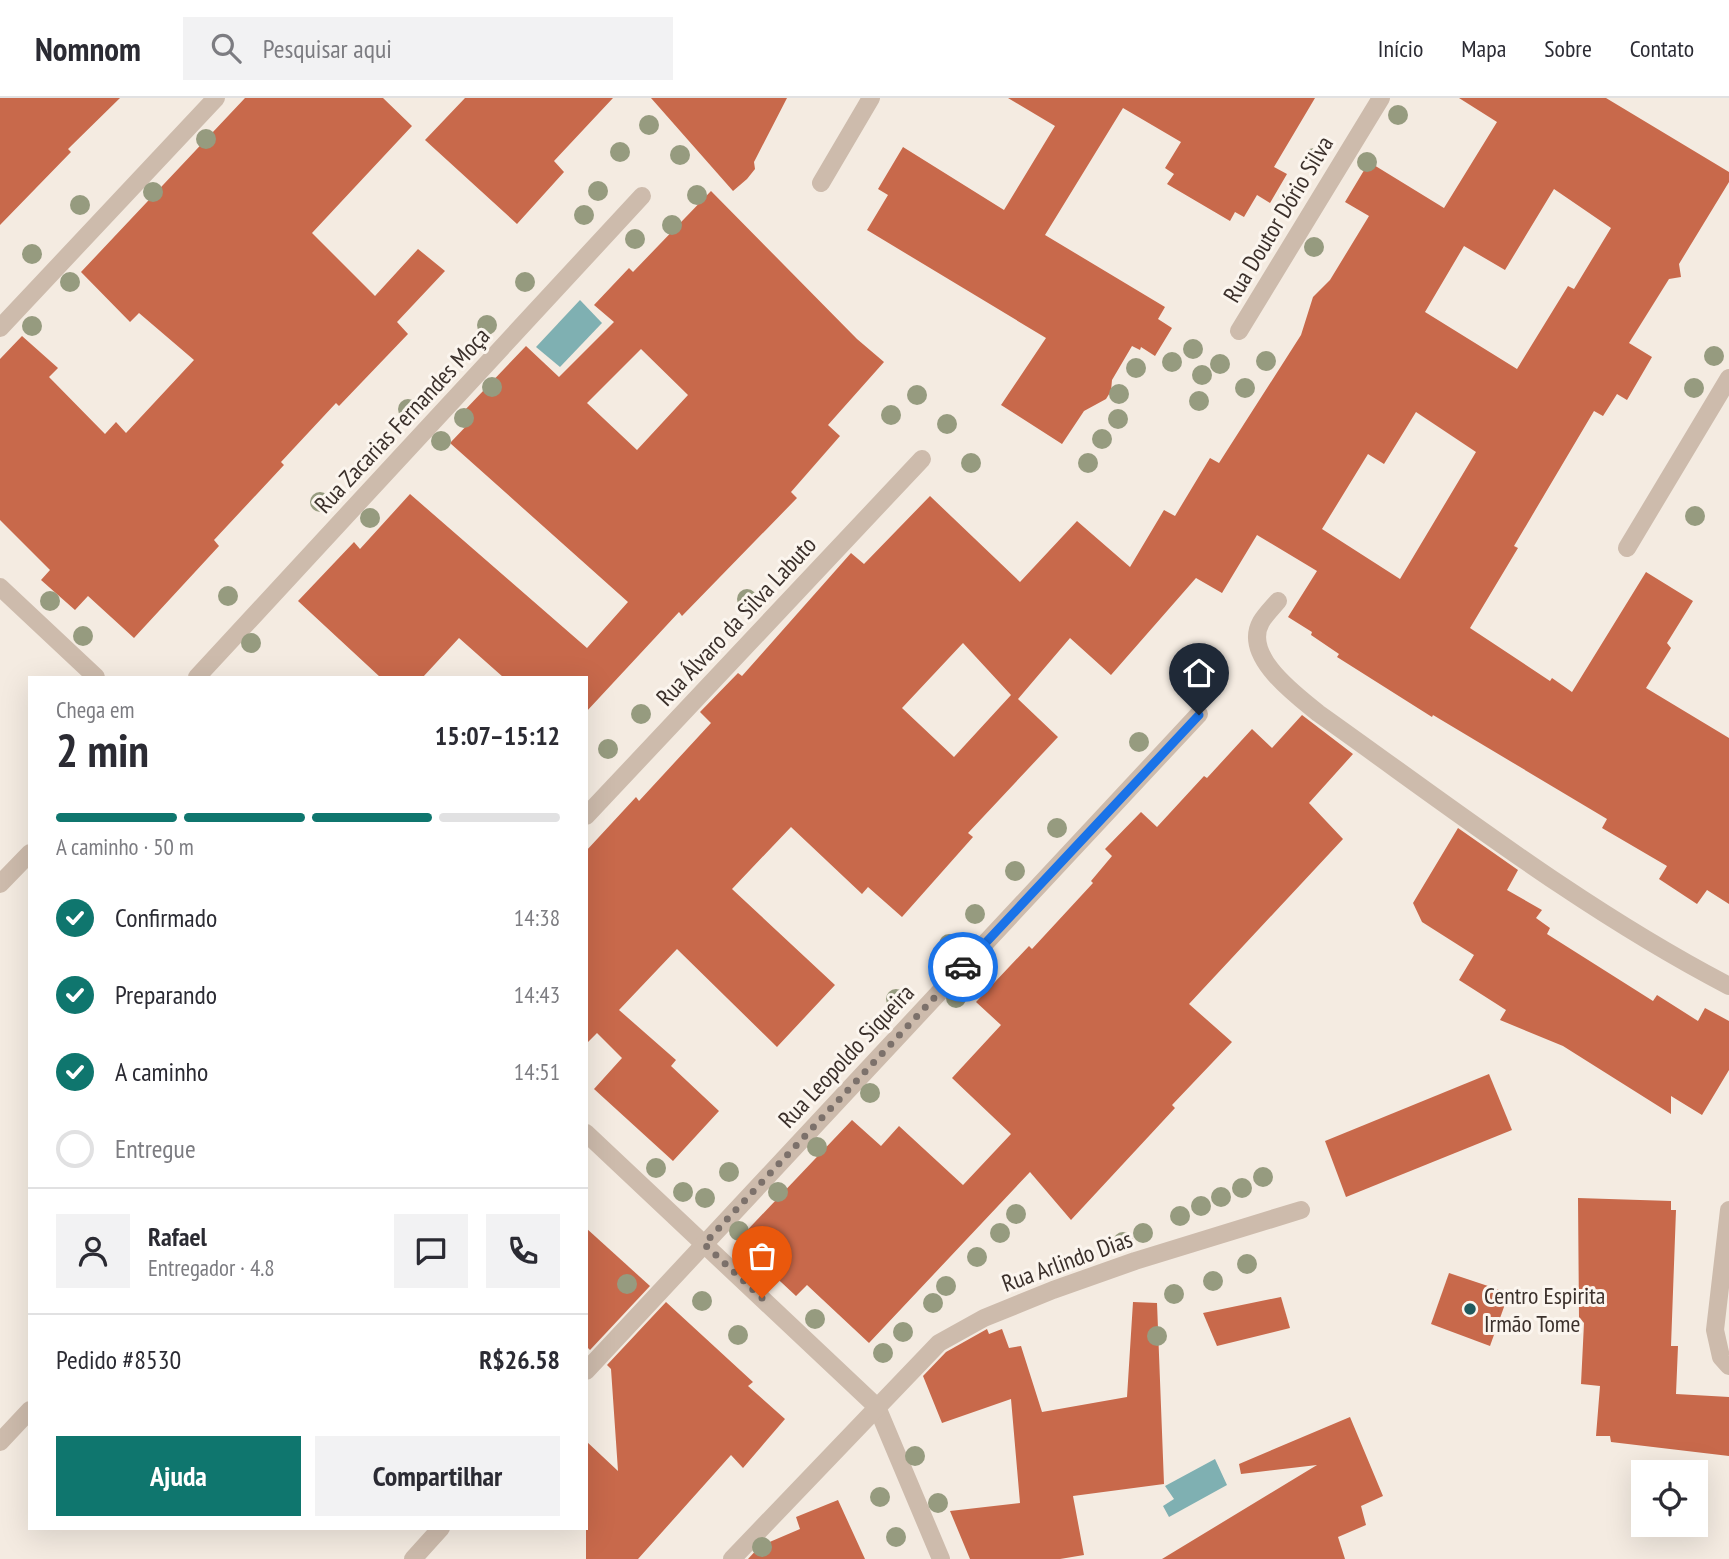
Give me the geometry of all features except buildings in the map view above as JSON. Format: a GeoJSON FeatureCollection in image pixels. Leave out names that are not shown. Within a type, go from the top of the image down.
{"type":"FeatureCollection","features":[{"type":"Feature","properties":{"kind":"street"},"geometry":{"type":"LineString","coordinates":[[0,328],[216,98]]}},
{"type":"Feature","properties":{"kind":"street"},"geometry":{"type":"LineString","coordinates":[[821,183],[872,98]]}},
{"type":"Feature","properties":{"kind":"street","name":"Rua Doutor Dório Silva"},"geometry":{"type":"LineString","coordinates":[[1239,331],[1381,98]]}},
{"type":"Feature","properties":{"kind":"street","name":"Rua Zacarias Fernandes Moça"},"geometry":{"type":"LineString","coordinates":[[198,676],[642,196]]}},
{"type":"Feature","properties":{"kind":"street"},"geometry":{"type":"LineString","coordinates":[[1627,548],[1729,378]]}},
{"type":"Feature","properties":{"kind":"street","name":"Rua Álvaro da Silva Labuto"},"geometry":{"type":"LineString","coordinates":[[588,814],[922,459]]}},
{"type":"Feature","properties":{"kind":"street"},"geometry":{"type":"LineString","coordinates":[[0,587],[95,676]]}},
{"type":"Feature","properties":{"kind":"street"},"geometry":{"type":"LineString","coordinates":[[1278,601],[1260,623],[1258,649],[1267,665],[1286,687],[1318,713],[1594,907],[1671,956],[1729,986]]}},
{"type":"Feature","properties":{"kind":"street","name":"Rua Leopoldo Siqueira"},"geometry":{"type":"LineString","coordinates":[[588,1369],[1199,715]]}},
{"type":"Feature","properties":{"kind":"street"},"geometry":{"type":"LineString","coordinates":[[0,884],[28,855]]}},
{"type":"Feature","properties":{"kind":"street"},"geometry":{"type":"LineString","coordinates":[[588,1135],[877,1407],[941,1559]]}},
{"type":"Feature","properties":{"kind":"street","name":"Rua Arlindo Dias"},"geometry":{"type":"LineString","coordinates":[[732,1559],[939,1343],[984,1318],[1135,1261],[1301,1210]]}},
{"type":"Feature","properties":{"kind":"street"},"geometry":{"type":"LineString","coordinates":[[1729,1210],[1715,1330],[1721,1357],[1729,1366]]}},
{"type":"Feature","properties":{"kind":"street"},"geometry":{"type":"LineString","coordinates":[[0,1442],[28,1412]]}},
{"type":"Feature","properties":{"kind":"street"},"geometry":{"type":"LineString","coordinates":[[413,1559],[440,1530]]}},
{"type":"Feature","properties":{"kind":"water"},"geometry":{"type":"Polygon","coordinates":[[[580,300],[602,323],[560,367],[536,347],[580,300]]]}},
{"type":"Feature","properties":{"kind":"water"},"geometry":{"type":"Polygon","coordinates":[[[1215,1459],[1227,1485],[1169,1517],[1163,1506],[1174,1499],[1165,1486],[1215,1459]]]}},
{"type":"Feature","properties":{"kind":"way so far"},"geometry":{"type":"LineString","coordinates":[[762,1298],[704,1244],[963,967]]}},
{"type":"Feature","properties":{"kind":"place","name":"Centro Espirita Irmão Tome"},"geometry":{"type":"Point","coordinates":[1470,1309]}},
{"type":"Feature","properties":{"kind":"route"},"geometry":{"type":"LineString","coordinates":[[963,967],[1199,715]]}}]}
